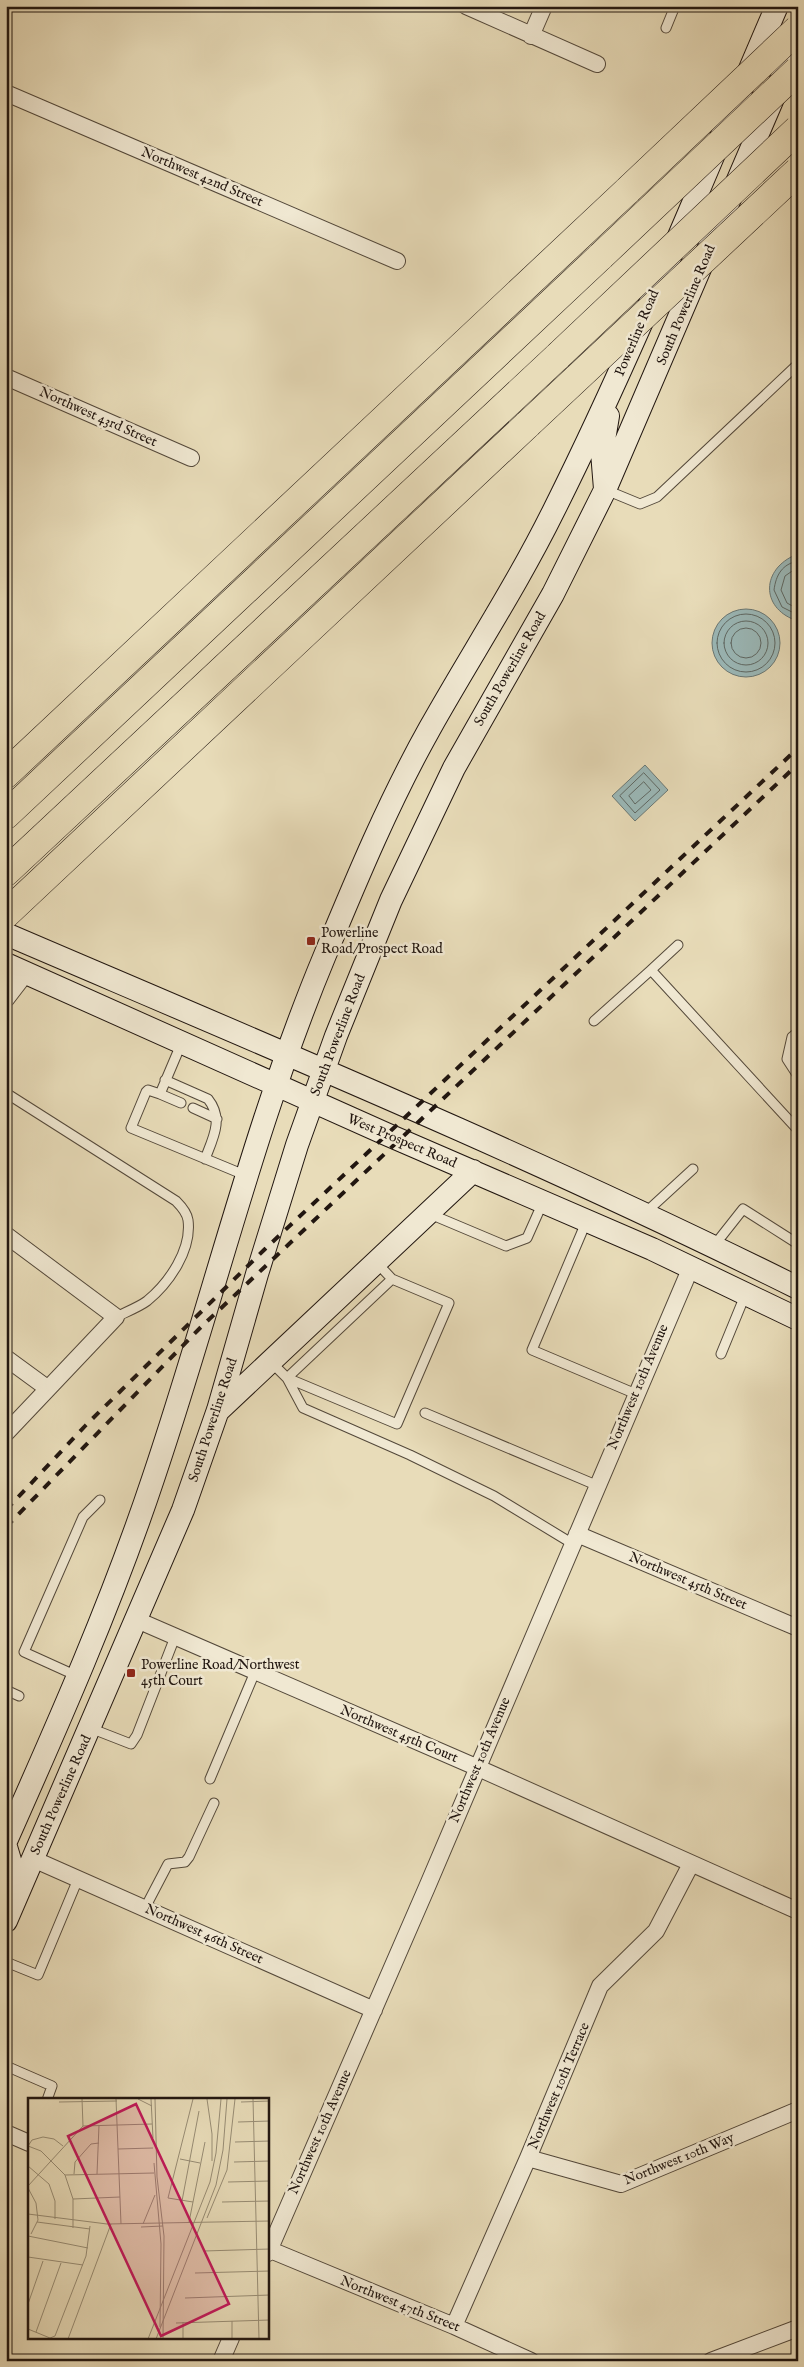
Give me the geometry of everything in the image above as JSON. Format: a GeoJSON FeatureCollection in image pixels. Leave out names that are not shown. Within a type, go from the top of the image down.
{"type":"FeatureCollection","features":[{"type":"Feature","properties":{"kind":"highway"},"geometry":{"type":"LineString","coordinates":[[6,774],[798,29]]}},
{"type":"Feature","properties":{"kind":"highway"},"geometry":{"type":"LineString","coordinates":[[6,815],[798,70]]}},
{"type":"Feature","properties":{"kind":"highway"},"geometry":{"type":"LineString","coordinates":[[6,872],[558,356],[798,128]]}},
{"type":"Feature","properties":{"kind":"highway"},"geometry":{"type":"LineString","coordinates":[[6,914],[798,171]]}},
{"type":"Feature","properties":{"kind":"main road","name":"Powerline Road"},"geometry":{"type":"LineString","coordinates":[[287,1055],[324,957],[381,824],[429,729],[537,544],[614,386],[777,6]]}},
{"type":"Feature","properties":{"kind":"main road","name":"South Powerline Road"},"geometry":{"type":"LineString","coordinates":[[10,1913],[183,1510],[218,1410],[278,1202],[323,1070],[372,945],[427,822],[467,744],[553,594],[605,490],[798,40]]}},
{"type":"Feature","properties":{"kind":"main road"},"geometry":{"type":"LineString","coordinates":[[605,490],[602,452],[614,386]]}},
{"type":"Feature","properties":{"kind":"main road"},"geometry":{"type":"LineString","coordinates":[[6,934],[323,1070],[796,1284],[789,1315]]}},
{"type":"Feature","properties":{"kind":"main road","name":"West Prospect Road"},"geometry":{"type":"LineString","coordinates":[[16,968],[312,1101],[587,1220],[691,1267],[789,1315]]}},
{"type":"Feature","properties":{"kind":"main road"},"geometry":{"type":"LineString","coordinates":[[6,1841],[77,1677],[124,1561],[154,1478],[247,1176],[287,1055]]}},
{"type":"Feature","properties":{"kind":"main road"},"geometry":{"type":"LineString","coordinates":[[218,1410],[473,1171]]}},
{"type":"Feature","properties":{"kind":"main road"},"geometry":{"type":"LineString","coordinates":[[20,1810],[24,1838],[33,1859]]}},
{"type":"Feature","properties":{"kind":"main road"},"geometry":{"type":"LineString","coordinates":[[6,1847],[12,1867],[10,1913]]}},
{"type":"Feature","properties":{"kind":"street"},"geometry":{"type":"LineString","coordinates":[[466,6],[598,64]]}},
{"type":"Feature","properties":{"kind":"street"},"geometry":{"type":"LineString","coordinates":[[531,36],[544,6]]}},
{"type":"Feature","properties":{"kind":"street","name":"Northwest 42nd Street"},"geometry":{"type":"LineString","coordinates":[[6,93],[397,260]]}},
{"type":"Feature","properties":{"kind":"street","name":"Northwest 43rd Street"},"geometry":{"type":"LineString","coordinates":[[6,377],[191,458]]}},
{"type":"Feature","properties":{"kind":"street"},"geometry":{"type":"LineString","coordinates":[[6,1000],[16,968]]}},
{"type":"Feature","properties":{"kind":"street"},"geometry":{"type":"LineString","coordinates":[[6,1235],[116,1316],[6,1433]]}},
{"type":"Feature","properties":{"kind":"street","name":"Northwest 10th Avenue"},"geometry":{"type":"LineString","coordinates":[[269,2249],[374,2010],[476,1767],[575,1539],[596,1485],[691,1267]]}},
{"type":"Feature","properties":{"kind":"street"},"geometry":{"type":"LineString","coordinates":[[6,1358],[47,1388]]}},
{"type":"Feature","properties":{"kind":"street","name":"Northwest 45th Street"},"geometry":{"type":"LineString","coordinates":[[575,1539],[798,1628]]}},
{"type":"Feature","properties":{"kind":"street","name":"Northwest 45th Court"},"geometry":{"type":"LineString","coordinates":[[137,1620],[476,1767],[798,1911]]}},
{"type":"Feature","properties":{"kind":"street","name":"Northwest 46th Street"},"geometry":{"type":"LineString","coordinates":[[33,1859],[374,2010]]}},
{"type":"Feature","properties":{"kind":"street","name":"Northwest 10th Terrace"},"geometry":{"type":"LineString","coordinates":[[454,2326],[528,2158],[600,1986],[656,1931],[691,1864]]}},
{"type":"Feature","properties":{"kind":"street","name":"Northwest 10th Way"},"geometry":{"type":"LineString","coordinates":[[528,2158],[621,2184],[798,2110]]}},
{"type":"Feature","properties":{"kind":"street"},"geometry":{"type":"LineString","coordinates":[[6,2133],[28,2143]]}},
{"type":"Feature","properties":{"kind":"street","name":"Northwest 47th Street"},"geometry":{"type":"LineString","coordinates":[[269,2251],[454,2326],[531,2361]]}},
{"type":"Feature","properties":{"kind":"street"},"geometry":{"type":"LineString","coordinates":[[711,2361],[798,2328]]}},
{"type":"Feature","properties":{"kind":"street"},"geometry":{"type":"LineString","coordinates":[[221,2361],[230,2340]]}},
{"type":"Feature","properties":{"kind":"lane"},"geometry":{"type":"LineString","coordinates":[[666,28],[675,6]]}},
{"type":"Feature","properties":{"kind":"lane"},"geometry":{"type":"LineString","coordinates":[[605,490],[640,504],[657,497],[798,364]]}},
{"type":"Feature","properties":{"kind":"lane"},"geometry":{"type":"LineString","coordinates":[[594,1021],[678,945]]}},
{"type":"Feature","properties":{"kind":"lane"},"geometry":{"type":"LineString","coordinates":[[651,970],[798,1130]]}},
{"type":"Feature","properties":{"kind":"lane"},"geometry":{"type":"LineString","coordinates":[[798,1032],[792,1037],[787,1059],[798,1076]]}},
{"type":"Feature","properties":{"kind":"lane"},"geometry":{"type":"LineString","coordinates":[[160,1094],[182,1041]]}},
{"type":"Feature","properties":{"kind":"lane"},"geometry":{"type":"LineString","coordinates":[[165,1080],[208,1099],[213,1105],[217,1119],[206,1160]]}},
{"type":"Feature","properties":{"kind":"lane"},"geometry":{"type":"LineString","coordinates":[[181,1103],[148,1090],[131,1128],[247,1176]]}},
{"type":"Feature","properties":{"kind":"lane"},"geometry":{"type":"LineString","coordinates":[[6,1093],[176,1200],[184,1210],[188,1219],[187,1239],[180,1259],[169,1278],[146,1302],[116,1316]]}},
{"type":"Feature","properties":{"kind":"lane"},"geometry":{"type":"LineString","coordinates":[[193,1108],[217,1119]]}},
{"type":"Feature","properties":{"kind":"lane"},"geometry":{"type":"LineString","coordinates":[[644,1214],[693,1169]]}},
{"type":"Feature","properties":{"kind":"lane"},"geometry":{"type":"LineString","coordinates":[[428,1213],[506,1246],[527,1238],[543,1202]]}},
{"type":"Feature","properties":{"kind":"lane"},"geometry":{"type":"LineString","coordinates":[[713,1246],[743,1208],[798,1244]]}},
{"type":"Feature","properties":{"kind":"lane"},"geometry":{"type":"LineString","coordinates":[[587,1220],[532,1350],[636,1394]]}},
{"type":"Feature","properties":{"kind":"lane"},"geometry":{"type":"LineString","coordinates":[[287,1378],[397,1424],[449,1304],[392,1279],[376,1262]]}},
{"type":"Feature","properties":{"kind":"lane"},"geometry":{"type":"LineString","coordinates":[[287,1378],[392,1279]]}},
{"type":"Feature","properties":{"kind":"lane"},"geometry":{"type":"LineString","coordinates":[[721,1354],[746,1293]]}},
{"type":"Feature","properties":{"kind":"lane"},"geometry":{"type":"LineString","coordinates":[[270,1361],[287,1378],[302,1408],[410,1455],[575,1539]]}},
{"type":"Feature","properties":{"kind":"lane"},"geometry":{"type":"LineString","coordinates":[[425,1413],[596,1485]]}},
{"type":"Feature","properties":{"kind":"lane"},"geometry":{"type":"LineString","coordinates":[[77,1677],[24,1652],[83,1517],[100,1500]]}},
{"type":"Feature","properties":{"kind":"lane"},"geometry":{"type":"LineString","coordinates":[[90,1728],[131,1744],[137,1735],[175,1637]]}},
{"type":"Feature","properties":{"kind":"lane"},"geometry":{"type":"LineString","coordinates":[[210,1779],[255,1672]]}},
{"type":"Feature","properties":{"kind":"lane"},"geometry":{"type":"LineString","coordinates":[[6,1690],[19,1696]]}},
{"type":"Feature","properties":{"kind":"lane"},"geometry":{"type":"LineString","coordinates":[[145,1908],[168,1864],[185,1862],[189,1858],[214,1803]]}},
{"type":"Feature","properties":{"kind":"lane"},"geometry":{"type":"LineString","coordinates":[[6,1962],[38,1975],[78,1879]]}},
{"type":"Feature","properties":{"kind":"lane"},"geometry":{"type":"LineString","coordinates":[[6,2066],[52,2086],[48,2098]]}},
{"type":"Feature","properties":{"kind":"water"},"geometry":{"type":"Polygon","coordinates":[[[793,556],[798,556],[798,621],[786,616],[777,608],[772,600],[770,590],[775,571],[782,563],[793,556]]]}},
{"type":"Feature","properties":{"kind":"water"},"geometry":{"type":"Polygon","coordinates":[[[746,609],[759,612],[770,619],[777,630],[780,643],[777,656],[770,667],[759,674],[746,677],[733,674],[722,667],[715,656],[712,643],[715,630],[722,619],[733,612],[746,609]]]}},
{"type":"Feature","properties":{"kind":"water"},"geometry":{"type":"Polygon","coordinates":[[[645,765],[668,790],[635,821],[612,796],[645,765]]]}},
{"type":"Feature","properties":{"kind":"railway"},"geometry":{"type":"LineString","coordinates":[[6,1510],[86,1425],[265,1249],[798,748]]}},
{"type":"Feature","properties":{"kind":"railway"},"geometry":{"type":"LineString","coordinates":[[6,1527],[201,1327],[798,764]]}},
{"type":"Feature","properties":{"kind":"place","name":"Powerline Road/Prospect Road"},"geometry":{"type":"Point","coordinates":[311,941]}},
{"type":"Feature","properties":{"kind":"place","name":"Powerline Road/Northwest 45th Court"},"geometry":{"type":"Point","coordinates":[131,1673]}}]}
